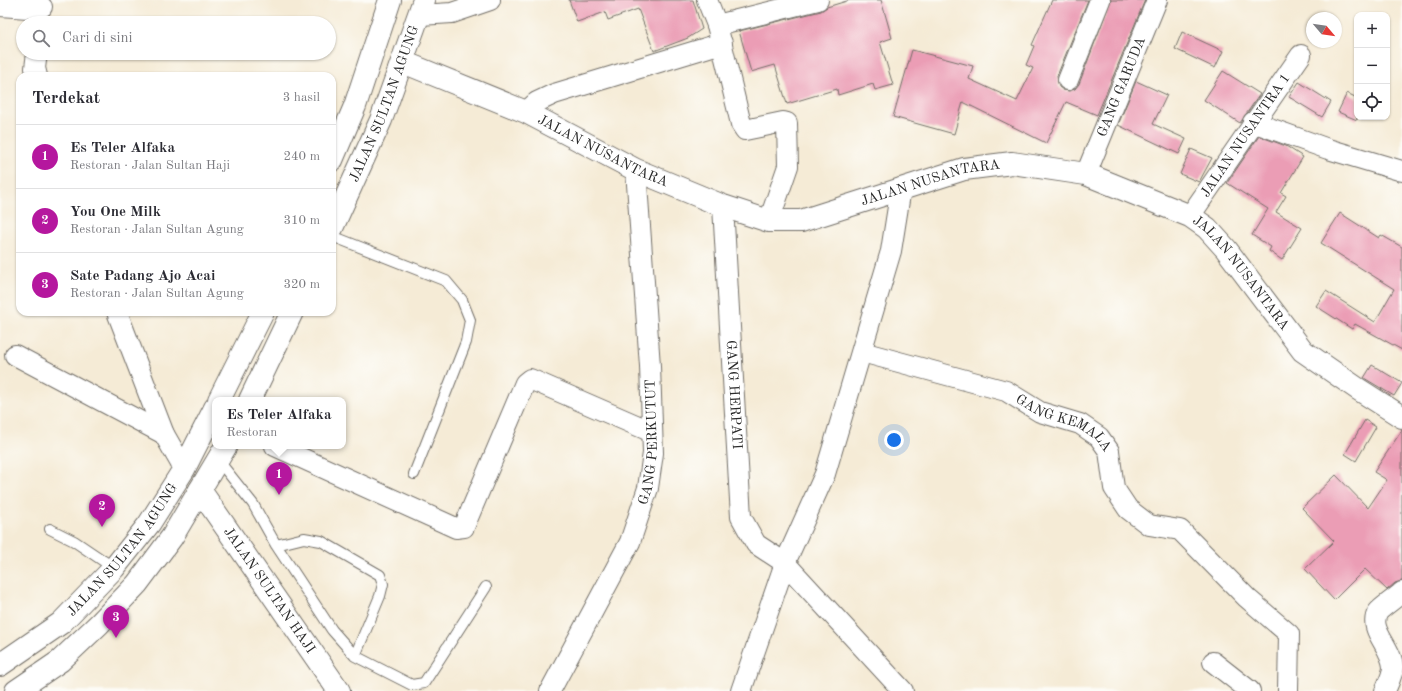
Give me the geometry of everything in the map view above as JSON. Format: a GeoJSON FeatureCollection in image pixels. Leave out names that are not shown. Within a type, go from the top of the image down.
{"type":"FeatureCollection","features":[{"type":"Feature","properties":{"kind":"main road","name":"JALAN SULTAN AGUNG"},"geometry":{"type":"LineString","coordinates":[[336,151],[355,106],[390,0]]}},
{"type":"Feature","properties":{"kind":"main road"},"geometry":{"type":"LineString","coordinates":[[355,106],[367,95],[390,67],[402,0]]}},
{"type":"Feature","properties":{"kind":"main road","name":"JALAN SULTAN AGUNG"},"geometry":{"type":"LineString","coordinates":[[336,219],[381,120],[390,67],[419,5]]}},
{"type":"Feature","properties":{"kind":"main road","name":"JALAN NUSANTARA"},"geometry":{"type":"LineString","coordinates":[[390,67],[526,112],[636,170],[723,206],[770,221],[801,221],[900,188],[964,169],[1012,164],[1086,174],[1190,216],[1207,228],[1226,249],[1303,351],[1400,410]]}},
{"type":"Feature","properties":{"kind":"main road"},"geometry":{"type":"LineString","coordinates":[[220,397],[260,316]]}},
{"type":"Feature","properties":{"kind":"main road"},"geometry":{"type":"LineString","coordinates":[[251,397],[290,316]]}},
{"type":"Feature","properties":{"kind":"main road","name":"JALAN SULTAN AGUNG"},"geometry":{"type":"LineString","coordinates":[[0,665],[61,623],[114,568],[149,524],[184,469],[212,414]]}},
{"type":"Feature","properties":{"kind":"main road","name":"JALAN SULTAN AGUNG"},"geometry":{"type":"LineString","coordinates":[[16,691],[60,661],[100,624],[137,584],[172,537],[222,453]]}},
{"type":"Feature","properties":{"kind":"main road","name":"JALAN SULTAN HAJI"},"geometry":{"type":"LineString","coordinates":[[200,490],[339,691]]}},
{"type":"Feature","properties":{"kind":"street"},"geometry":{"type":"LineString","coordinates":[[419,5],[452,13],[490,0]]}},
{"type":"Feature","properties":{"kind":"street"},"geometry":{"type":"LineString","coordinates":[[707,0],[720,34],[741,124],[745,130],[783,122],[787,124],[788,166],[770,221]]}},
{"type":"Feature","properties":{"kind":"street"},"geometry":{"type":"LineString","coordinates":[[526,112],[537,102],[554,94],[818,0]]}},
{"type":"Feature","properties":{"kind":"street"},"geometry":{"type":"LineString","coordinates":[[1068,80],[1100,0]]}},
{"type":"Feature","properties":{"kind":"street","name":"GANG GARUDA"},"geometry":{"type":"LineString","coordinates":[[1086,174],[1157,0]]}},
{"type":"Feature","properties":{"kind":"street"},"geometry":{"type":"LineString","coordinates":[[0,6],[42,10]]}},
{"type":"Feature","properties":{"kind":"street","name":"JALAN NUSANTRA 1"},"geometry":{"type":"LineString","coordinates":[[1190,216],[1300,55]]}},
{"type":"Feature","properties":{"kind":"street"},"geometry":{"type":"LineString","coordinates":[[36,60],[36,72]]}},
{"type":"Feature","properties":{"kind":"street"},"geometry":{"type":"LineString","coordinates":[[1253,122],[1328,149],[1402,170]]}},
{"type":"Feature","properties":{"kind":"street","name":"GANG PERKUTUT"},"geometry":{"type":"LineString","coordinates":[[550,691],[630,542],[648,488],[653,453],[650,366],[636,170]]}},
{"type":"Feature","properties":{"kind":"street"},"geometry":{"type":"LineString","coordinates":[[741,691],[785,563],[825,474],[891,251],[900,188]]}},
{"type":"Feature","properties":{"kind":"street","name":"GANG HERPATI"},"geometry":{"type":"LineString","coordinates":[[723,206],[741,517],[756,544],[785,563],[903,691]]}},
{"type":"Feature","properties":{"kind":"street"},"geometry":{"type":"LineString","coordinates":[[119,316],[164,434],[184,469]]}},
{"type":"Feature","properties":{"kind":"street","name":"GANG KEMALA"},"geometry":{"type":"LineString","coordinates":[[862,352],[1006,391],[1040,412],[1080,424],[1099,437],[1109,451],[1114,488],[1128,510],[1149,525],[1180,530],[1247,598],[1289,634],[1288,691]]}},
{"type":"Feature","properties":{"kind":"street"},"geometry":{"type":"LineString","coordinates":[[15,355],[164,434]]}},
{"type":"Feature","properties":{"kind":"street"},"geometry":{"type":"LineString","coordinates":[[282,449],[456,528],[464,527],[525,383],[530,379],[652,432]]}},
{"type":"Feature","properties":{"kind":"street"},"geometry":{"type":"LineString","coordinates":[[1385,691],[1393,669],[1391,654],[1375,628],[1376,619],[1382,608],[1402,592]]}},
{"type":"Feature","properties":{"kind":"street"},"geometry":{"type":"LineString","coordinates":[[1213,662],[1250,691]]}},
{"type":"Feature","properties":{"kind":"lane"},"geometry":{"type":"LineString","coordinates":[[336,238],[446,281],[462,300],[470,320],[466,342],[414,474]]}},
{"type":"Feature","properties":{"kind":"lane"},"geometry":{"type":"LineString","coordinates":[[222,453],[276,544],[332,630],[355,656],[412,685],[424,683],[486,587]]}},
{"type":"Feature","properties":{"kind":"lane"},"geometry":{"type":"LineString","coordinates":[[50,529],[74,542],[114,568]]}},
{"type":"Feature","properties":{"kind":"lane"},"geometry":{"type":"LineString","coordinates":[[276,544],[304,538],[321,541],[380,575],[383,584],[380,596],[355,656]]}},
{"type":"Feature","properties":{"kind":"building"},"geometry":{"type":"Polygon","coordinates":[[[569,0],[693,0],[702,29],[688,38],[654,51],[638,9],[608,20],[605,12],[577,22],[569,0]]]}},
{"type":"Feature","properties":{"kind":"building"},"geometry":{"type":"Polygon","coordinates":[[[850,0],[881,0],[892,38],[880,42],[893,85],[875,90],[873,84],[838,95],[837,89],[787,104],[775,65],[751,72],[739,31],[821,11],[827,7],[850,0]]]}},
{"type":"Feature","properties":{"kind":"building"},"geometry":{"type":"Polygon","coordinates":[[[1052,0],[1088,0],[1057,76],[1059,87],[1063,90],[1069,91],[1075,89],[1079,84],[1111,0],[1145,0],[1097,115],[1066,102],[1046,143],[963,102],[954,134],[893,117],[912,50],[973,66],[969,79],[1017,101],[1033,68],[1026,65],[1034,46],[1032,45],[1052,0]]]}},
{"type":"Feature","properties":{"kind":"building"},"geometry":{"type":"Polygon","coordinates":[[[1182,32],[1223,51],[1215,68],[1175,49],[1182,32]]]}},
{"type":"Feature","properties":{"kind":"building"},"geometry":{"type":"Polygon","coordinates":[[[1223,71],[1260,94],[1240,123],[1204,100],[1223,71]]]}},
{"type":"Feature","properties":{"kind":"building"},"geometry":{"type":"Polygon","coordinates":[[[1136,81],[1167,95],[1153,124],[1186,139],[1179,154],[1118,125],[1136,81]]]}},
{"type":"Feature","properties":{"kind":"building"},"geometry":{"type":"Polygon","coordinates":[[[1299,82],[1331,102],[1322,117],[1289,97],[1299,82]]]}},
{"type":"Feature","properties":{"kind":"building"},"geometry":{"type":"Polygon","coordinates":[[[1347,93],[1354,96],[1354,119],[1338,112],[1347,93]]]}},
{"type":"Feature","properties":{"kind":"building"},"geometry":{"type":"Polygon","coordinates":[[[1259,136],[1286,146],[1303,157],[1281,193],[1286,196],[1276,212],[1302,228],[1282,260],[1269,251],[1271,247],[1252,235],[1268,209],[1227,183],[1259,136]]]}},
{"type":"Feature","properties":{"kind":"building"},"geometry":{"type":"Polygon","coordinates":[[[1191,149],[1212,158],[1199,182],[1180,174],[1191,149]]]}},
{"type":"Feature","properties":{"kind":"building"},"geometry":{"type":"Polygon","coordinates":[[[1340,213],[1379,238],[1381,235],[1402,247],[1402,350],[1355,324],[1352,329],[1316,306],[1326,291],[1375,322],[1394,289],[1321,243],[1340,213]]]}},
{"type":"Feature","properties":{"kind":"building"},"geometry":{"type":"Polygon","coordinates":[[[1372,365],[1402,383],[1394,396],[1364,378],[1372,365]]]}},
{"type":"Feature","properties":{"kind":"building"},"geometry":{"type":"Polygon","coordinates":[[[1365,420],[1376,427],[1356,461],[1345,454],[1365,420]]]}},
{"type":"Feature","properties":{"kind":"building"},"geometry":{"type":"Polygon","coordinates":[[[1402,430],[1402,581],[1395,583],[1387,590],[1365,569],[1334,600],[1305,569],[1334,541],[1302,508],[1336,475],[1368,508],[1387,480],[1374,472],[1402,430]]]}},
{"type":"Feature","properties":{"kind":"place","name":"Es Teler Alfaka"},"geometry":{"type":"Point","coordinates":[279,495]}},
{"type":"Feature","properties":{"kind":"place","name":"You One Milk"},"geometry":{"type":"Point","coordinates":[102,527]}},
{"type":"Feature","properties":{"kind":"place","name":"Sate Padang Ajo Acai"},"geometry":{"type":"Point","coordinates":[116,638]}}]}
